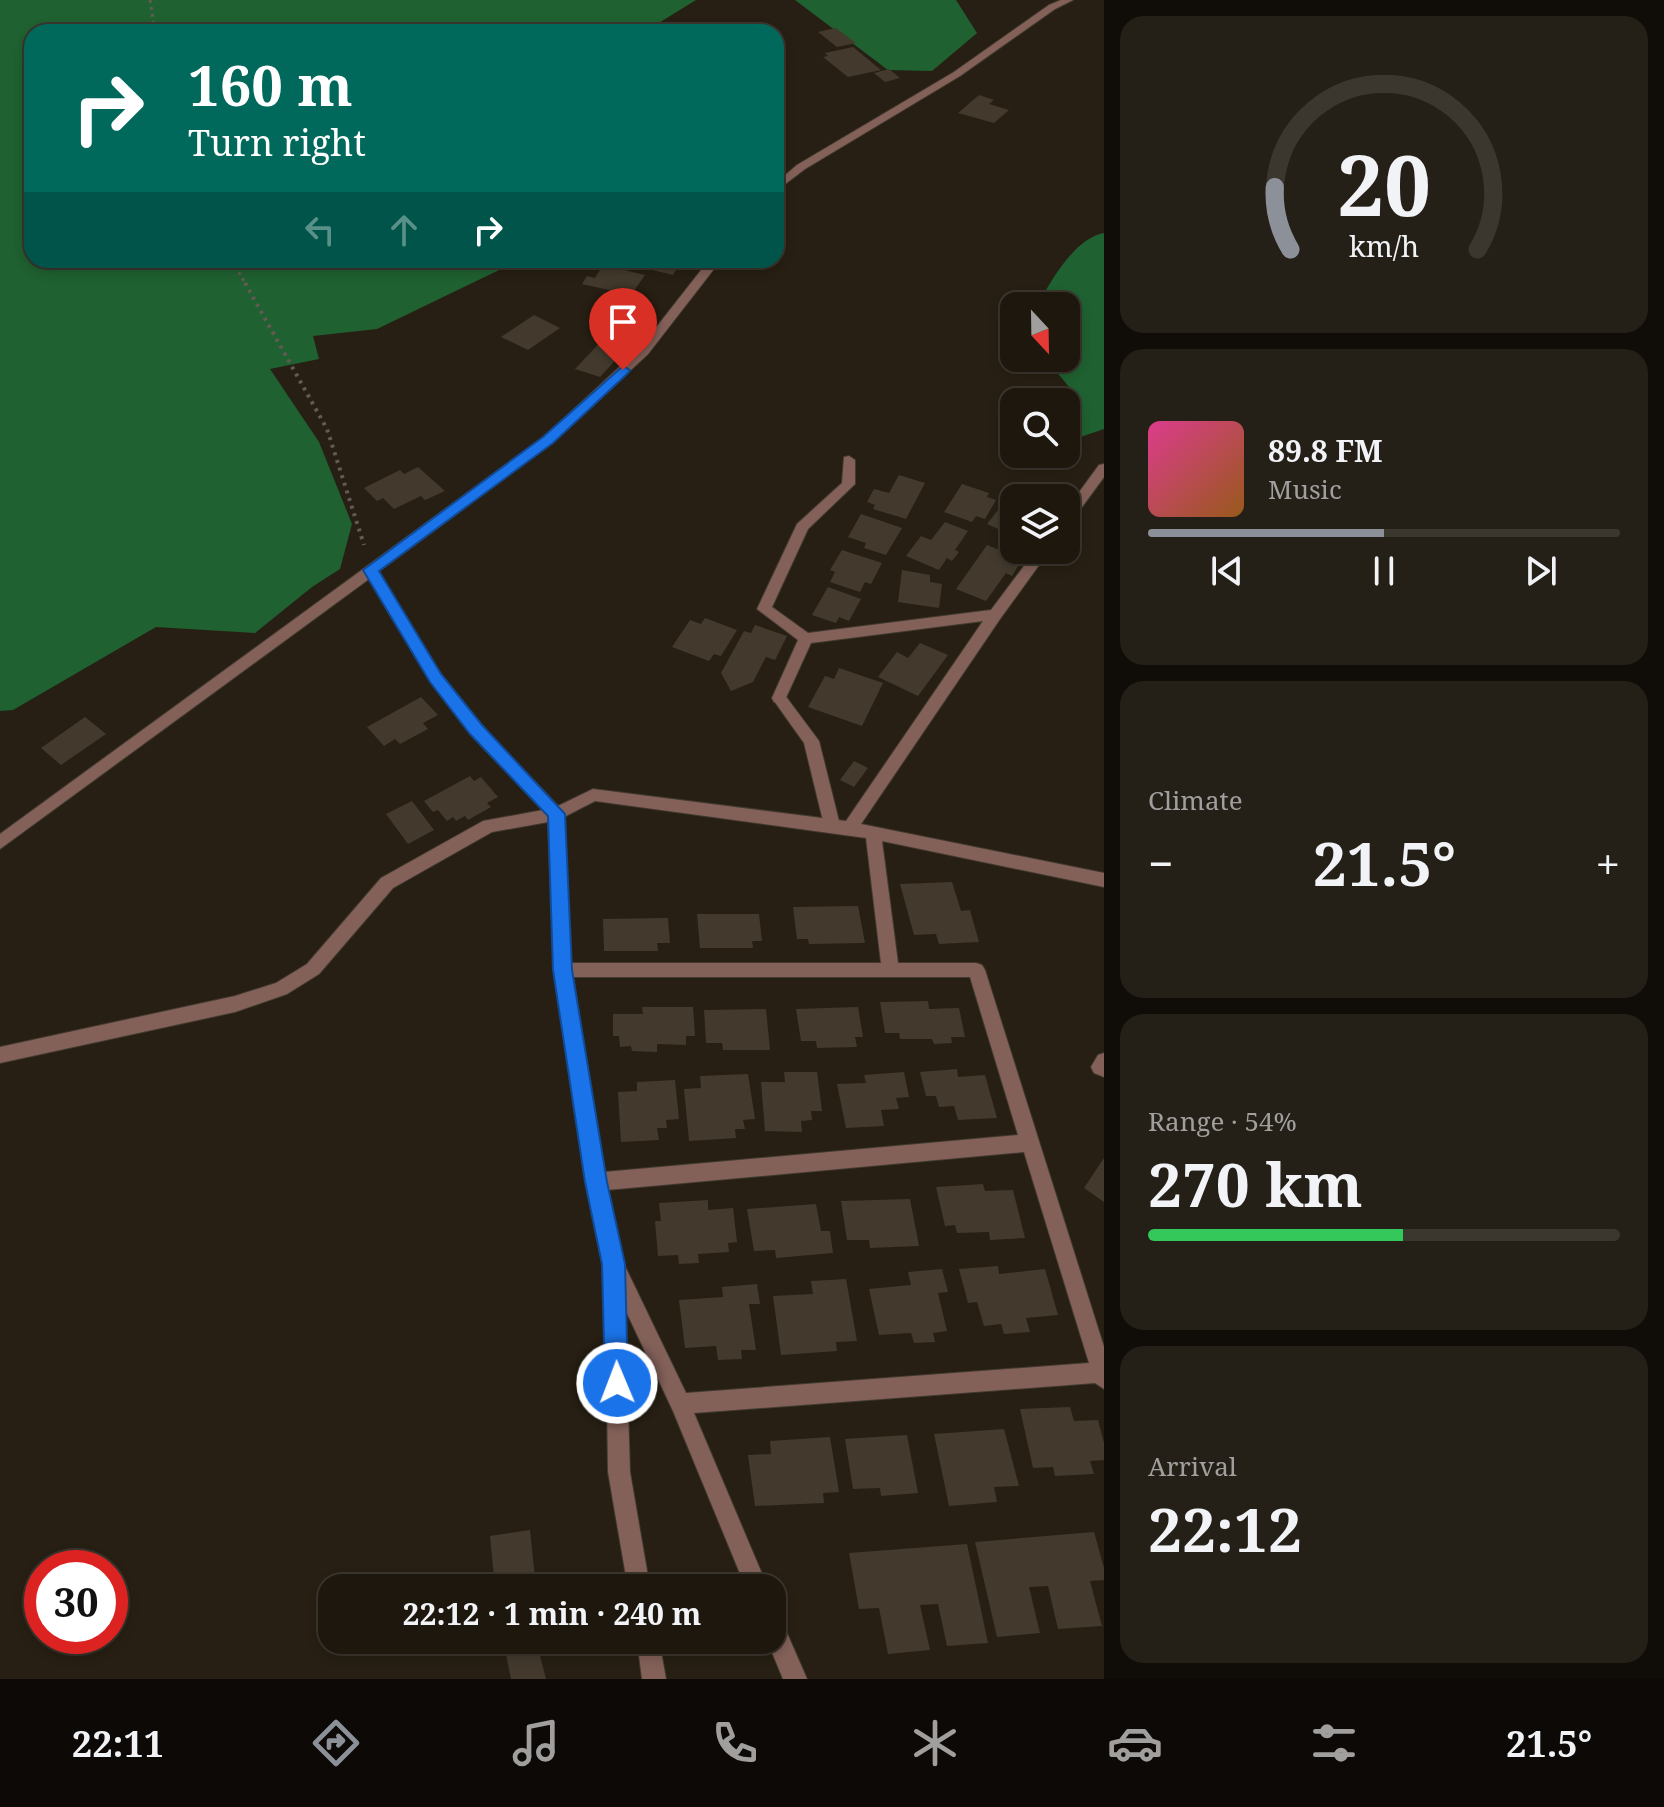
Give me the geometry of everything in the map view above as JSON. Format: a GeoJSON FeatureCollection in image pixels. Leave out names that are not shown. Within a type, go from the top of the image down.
{"type":"FeatureCollection","features":[{"type":"Feature","properties":{"kind":"street"},"geometry":{"type":"LineString","coordinates":[[784,181],[801,167],[957,74],[1052,7],[1069,0]]}},
{"type":"Feature","properties":{"kind":"street"},"geometry":{"type":"LineString","coordinates":[[0,843],[560,430],[644,351],[709,268]]}},
{"type":"Feature","properties":{"kind":"street"},"geometry":{"type":"LineString","coordinates":[[849,460],[848,484],[802,527],[764,609],[806,638],[995,615]]}},
{"type":"Feature","properties":{"kind":"street"},"geometry":{"type":"LineString","coordinates":[[1080,500],[1104,468]]}},
{"type":"Feature","properties":{"kind":"street"},"geometry":{"type":"LineString","coordinates":[[850,828],[1033,564]]}},
{"type":"Feature","properties":{"kind":"street"},"geometry":{"type":"LineString","coordinates":[[370,570],[436,678],[476,729],[556,814],[563,970],[596,1182],[614,1264],[619,1472],[637,1574]]}},
{"type":"Feature","properties":{"kind":"street"},"geometry":{"type":"LineString","coordinates":[[806,638],[779,698],[811,741],[832,825]]}},
{"type":"Feature","properties":{"kind":"street"},"geometry":{"type":"LineString","coordinates":[[0,1055],[235,1004],[281,989],[313,969],[387,883],[489,826],[556,814],[593,795],[832,825],[1104,880]]}},
{"type":"Feature","properties":{"kind":"street"},"geometry":{"type":"LineString","coordinates":[[873,832],[890,969]]}},
{"type":"Feature","properties":{"kind":"street"},"geometry":{"type":"LineString","coordinates":[[563,970],[976,970],[1103,1376],[680,1404]]}},
{"type":"Feature","properties":{"kind":"street"},"geometry":{"type":"LineString","coordinates":[[1104,1061],[1100,1067],[1104,1069]]}},
{"type":"Feature","properties":{"kind":"street"},"geometry":{"type":"LineString","coordinates":[[596,1182],[1029,1143]]}},
{"type":"Feature","properties":{"kind":"street"},"geometry":{"type":"LineString","coordinates":[[614,1264],[680,1404],[751,1574]]}},
{"type":"Feature","properties":{"kind":"street"},"geometry":{"type":"LineString","coordinates":[[650,1654],[654,1679]]}},
{"type":"Feature","properties":{"kind":"street"},"geometry":{"type":"LineString","coordinates":[[784,1654],[795,1679]]}},
{"type":"Feature","properties":{"kind":"path"},"geometry":{"type":"LineString","coordinates":[[150,0],[154,24]]}},
{"type":"Feature","properties":{"kind":"path"},"geometry":{"type":"LineString","coordinates":[[236,268],[327,429],[346,481],[370,570]]}},
{"type":"Feature","properties":{"kind":"green space"},"geometry":{"type":"Polygon","coordinates":[[[0,0],[696,0],[657,24],[24,24],[24,268],[503,268],[377,329],[313,336],[319,359],[270,369],[319,442],[352,524],[340,569],[312,587],[255,633],[156,627],[13,710],[0,711],[0,0]]]}},
{"type":"Feature","properties":{"kind":"green space"},"geometry":{"type":"Polygon","coordinates":[[[795,0],[956,0],[977,33],[932,71],[888,70],[795,0]]]}},
{"type":"Feature","properties":{"kind":"green space"},"geometry":{"type":"Polygon","coordinates":[[[1104,233],[1104,429],[1080,437],[1080,388],[1068,388],[1057,372],[1080,372],[1080,292],[1045,292],[1065,262],[1094,236],[1104,233]]]}},
{"type":"Feature","properties":{"kind":"building"},"geometry":{"type":"Polygon","coordinates":[[[836,28],[856,43],[837,47],[818,32],[836,28]]]}},
{"type":"Feature","properties":{"kind":"building"},"geometry":{"type":"Polygon","coordinates":[[[853,47],[881,70],[848,77],[823,57],[828,56],[825,53],[853,47]]]}},
{"type":"Feature","properties":{"kind":"building"},"geometry":{"type":"Polygon","coordinates":[[[889,69],[900,78],[885,82],[874,73],[889,69]]]}},
{"type":"Feature","properties":{"kind":"building"},"geometry":{"type":"Polygon","coordinates":[[[979,95],[994,100],[989,104],[1009,110],[994,123],[958,113],[979,95]]]}},
{"type":"Feature","properties":{"kind":"building"},"geometry":{"type":"Polygon","coordinates":[[[601,268],[645,275],[631,295],[582,284],[587,276],[595,278],[601,268]]]}},
{"type":"Feature","properties":{"kind":"building"},"geometry":{"type":"Polygon","coordinates":[[[644,268],[677,268],[673,275],[644,268]]]}},
{"type":"Feature","properties":{"kind":"building"},"geometry":{"type":"Polygon","coordinates":[[[619,296],[650,304],[641,316],[610,308],[619,296]]]}},
{"type":"Feature","properties":{"kind":"building"},"geometry":{"type":"Polygon","coordinates":[[[534,315],[560,328],[528,350],[501,337],[534,315]]]}},
{"type":"Feature","properties":{"kind":"building"},"geometry":{"type":"Polygon","coordinates":[[[609,333],[633,341],[600,377],[575,369],[609,333]]]}},
{"type":"Feature","properties":{"kind":"building"},"geometry":{"type":"Polygon","coordinates":[[[418,467],[445,491],[425,500],[421,496],[394,509],[383,498],[377,501],[364,488],[400,470],[404,474],[418,467]]]}},
{"type":"Feature","properties":{"kind":"building"},"geometry":{"type":"Polygon","coordinates":[[[899,475],[925,483],[906,519],[873,509],[875,505],[867,502],[874,489],[889,493],[899,475]]]}},
{"type":"Feature","properties":{"kind":"building"},"geometry":{"type":"Polygon","coordinates":[[[962,484],[989,493],[987,497],[996,500],[985,519],[976,516],[972,522],[944,512],[962,484]]]}},
{"type":"Feature","properties":{"kind":"building"},"geometry":{"type":"Polygon","coordinates":[[[1000,507],[1000,530],[987,524],[1000,507]]]}},
{"type":"Feature","properties":{"kind":"building"},"geometry":{"type":"Polygon","coordinates":[[[861,514],[902,528],[886,555],[864,548],[866,543],[848,537],[861,514]]]}},
{"type":"Feature","properties":{"kind":"building"},"geometry":{"type":"Polygon","coordinates":[[[945,522],[968,531],[955,550],[959,552],[952,561],[947,558],[939,570],[906,556],[921,536],[931,540],[945,522]]]}},
{"type":"Feature","properties":{"kind":"building"},"geometry":{"type":"Polygon","coordinates":[[[987,545],[1000,550],[1000,564],[1019,564],[1012,576],[1006,573],[986,601],[956,589],[987,545]]]}},
{"type":"Feature","properties":{"kind":"building"},"geometry":{"type":"Polygon","coordinates":[[[842,550],[882,563],[871,584],[865,582],[860,592],[830,582],[835,572],[830,570],[842,550]]]}},
{"type":"Feature","properties":{"kind":"building"},"geometry":{"type":"Polygon","coordinates":[[[902,570],[930,575],[930,582],[942,584],[939,608],[898,602],[902,570]]]}},
{"type":"Feature","properties":{"kind":"building"},"geometry":{"type":"Polygon","coordinates":[[[828,587],[861,599],[849,621],[839,617],[836,623],[812,615],[828,587]]]}},
{"type":"Feature","properties":{"kind":"building"},"geometry":{"type":"Polygon","coordinates":[[[705,618],[737,630],[721,656],[714,654],[709,661],[672,647],[690,620],[701,624],[705,618]]]}},
{"type":"Feature","properties":{"kind":"building"},"geometry":{"type":"Polygon","coordinates":[[[755,625],[787,636],[775,660],[766,657],[753,682],[731,691],[721,673],[744,631],[751,633],[755,625]]]}},
{"type":"Feature","properties":{"kind":"building"},"geometry":{"type":"Polygon","coordinates":[[[920,643],[948,655],[918,696],[878,677],[897,652],[908,658],[920,643]]]}},
{"type":"Feature","properties":{"kind":"building"},"geometry":{"type":"Polygon","coordinates":[[[839,668],[883,683],[862,726],[808,707],[825,676],[834,679],[839,668]]]}},
{"type":"Feature","properties":{"kind":"building"},"geometry":{"type":"Polygon","coordinates":[[[421,697],[438,715],[423,723],[428,729],[400,744],[395,739],[384,746],[367,727],[421,697]]]}},
{"type":"Feature","properties":{"kind":"building"},"geometry":{"type":"Polygon","coordinates":[[[85,717],[106,734],[61,765],[41,748],[85,717]]]}},
{"type":"Feature","properties":{"kind":"building"},"geometry":{"type":"Polygon","coordinates":[[[854,761],[868,768],[854,787],[840,780],[854,761]]]}},
{"type":"Feature","properties":{"kind":"building"},"geometry":{"type":"Polygon","coordinates":[[[470,776],[474,781],[481,777],[498,797],[487,803],[491,807],[468,820],[465,816],[456,821],[453,817],[447,821],[424,801],[470,776]]]}},
{"type":"Feature","properties":{"kind":"building"},"geometry":{"type":"Polygon","coordinates":[[[412,801],[434,830],[408,844],[386,814],[412,801]]]}},
{"type":"Feature","properties":{"kind":"building"},"geometry":{"type":"Polygon","coordinates":[[[952,882],[961,911],[970,910],[979,942],[939,944],[936,934],[914,935],[900,884],[952,882]]]}},
{"type":"Feature","properties":{"kind":"building"},"geometry":{"type":"Polygon","coordinates":[[[858,906],[865,943],[809,944],[808,939],[797,939],[793,907],[858,906]]]}},
{"type":"Feature","properties":{"kind":"building"},"geometry":{"type":"Polygon","coordinates":[[[697,914],[759,914],[762,941],[752,941],[753,948],[700,948],[697,914]]]}},
{"type":"Feature","properties":{"kind":"building"},"geometry":{"type":"Polygon","coordinates":[[[668,918],[670,943],[657,943],[658,951],[604,951],[603,919],[668,918]]]}},
{"type":"Feature","properties":{"kind":"building"},"geometry":{"type":"Polygon","coordinates":[[[928,1001],[929,1009],[959,1008],[965,1037],[951,1037],[952,1043],[934,1044],[932,1039],[900,1039],[899,1033],[885,1033],[880,1002],[928,1001]]]}},
{"type":"Feature","properties":{"kind":"building"},"geometry":{"type":"Polygon","coordinates":[[[642,1007],[693,1007],[695,1036],[686,1036],[686,1045],[657,1044],[657,1052],[632,1051],[631,1046],[620,1047],[619,1036],[613,1036],[613,1014],[643,1014],[642,1007]]]}},
{"type":"Feature","properties":{"kind":"building"},"geometry":{"type":"Polygon","coordinates":[[[858,1007],[863,1037],[855,1037],[857,1047],[817,1048],[816,1041],[801,1041],[796,1009],[858,1007]]]}},
{"type":"Feature","properties":{"kind":"building"},"geometry":{"type":"Polygon","coordinates":[[[766,1009],[770,1050],[723,1050],[722,1043],[706,1043],[704,1010],[766,1009]]]}},
{"type":"Feature","properties":{"kind":"building"},"geometry":{"type":"Polygon","coordinates":[[[957,1069],[958,1077],[985,1075],[997,1118],[958,1120],[954,1106],[939,1107],[936,1096],[926,1096],[920,1072],[957,1069]]]}},
{"type":"Feature","properties":{"kind":"building"},"geometry":{"type":"Polygon","coordinates":[[[784,1072],[817,1072],[822,1111],[811,1111],[812,1120],[801,1121],[802,1132],[765,1131],[761,1082],[785,1082],[784,1072]]]}},
{"type":"Feature","properties":{"kind":"building"},"geometry":{"type":"Polygon","coordinates":[[[904,1072],[909,1097],[896,1098],[899,1109],[881,1110],[884,1126],[846,1128],[837,1084],[866,1083],[864,1075],[904,1072]]]}},
{"type":"Feature","properties":{"kind":"building"},"geometry":{"type":"Polygon","coordinates":[[[748,1074],[755,1119],[743,1120],[745,1129],[735,1129],[736,1138],[689,1141],[684,1089],[701,1088],[700,1076],[748,1074]]]}},
{"type":"Feature","properties":{"kind":"building"},"geometry":{"type":"Polygon","coordinates":[[[675,1080],[679,1119],[666,1120],[667,1128],[657,1128],[659,1140],[621,1142],[618,1092],[637,1091],[637,1082],[675,1080]]]}},
{"type":"Feature","properties":{"kind":"building"},"geometry":{"type":"Polygon","coordinates":[[[1104,1158],[1104,1202],[1084,1188],[1104,1158]]]}},
{"type":"Feature","properties":{"kind":"building"},"geometry":{"type":"Polygon","coordinates":[[[983,1184],[985,1191],[1013,1190],[1025,1238],[990,1240],[989,1232],[957,1233],[955,1225],[945,1226],[936,1187],[983,1184]]]}},
{"type":"Feature","properties":{"kind":"building"},"geometry":{"type":"Polygon","coordinates":[[[910,1199],[919,1246],[870,1248],[869,1240],[847,1240],[841,1201],[910,1199]]]}},
{"type":"Feature","properties":{"kind":"building"},"geometry":{"type":"Polygon","coordinates":[[[708,1200],[708,1210],[733,1208],[737,1242],[728,1243],[729,1252],[698,1254],[699,1263],[679,1264],[678,1255],[658,1256],[655,1221],[661,1221],[659,1203],[708,1200]]]}},
{"type":"Feature","properties":{"kind":"building"},"geometry":{"type":"Polygon","coordinates":[[[816,1204],[821,1231],[830,1231],[833,1253],[776,1258],[775,1250],[754,1251],[747,1209],[816,1204]]]}},
{"type":"Feature","properties":{"kind":"building"},"geometry":{"type":"Polygon","coordinates":[[[998,1266],[999,1274],[1045,1269],[1058,1315],[1026,1318],[1030,1332],[1004,1334],[1001,1324],[984,1326],[977,1302],[968,1303],[959,1269],[998,1266]]]}},
{"type":"Feature","properties":{"kind":"building"},"geometry":{"type":"Polygon","coordinates":[[[942,1269],[948,1292],[938,1293],[947,1331],[933,1333],[935,1342],[914,1343],[911,1333],[879,1335],[869,1289],[911,1285],[908,1272],[942,1269]]]}},
{"type":"Feature","properties":{"kind":"building"},"geometry":{"type":"Polygon","coordinates":[[[846,1279],[857,1341],[836,1342],[837,1351],[781,1355],[773,1296],[813,1294],[811,1281],[846,1279]]]}},
{"type":"Feature","properties":{"kind":"building"},"geometry":{"type":"Polygon","coordinates":[[[757,1284],[760,1304],[749,1304],[756,1350],[741,1350],[742,1359],[718,1360],[716,1346],[685,1348],[679,1300],[723,1297],[722,1287],[757,1284]]]}},
{"type":"Feature","properties":{"kind":"building"},"geometry":{"type":"Polygon","coordinates":[[[1070,1407],[1074,1421],[1098,1420],[1104,1443],[1104,1460],[1090,1461],[1094,1474],[1055,1476],[1053,1467],[1033,1468],[1020,1409],[1070,1407]]]}},
{"type":"Feature","properties":{"kind":"building"},"geometry":{"type":"Polygon","coordinates":[[[1004,1429],[1019,1486],[994,1487],[997,1502],[949,1506],[934,1434],[1004,1429]]]}},
{"type":"Feature","properties":{"kind":"building"},"geometry":{"type":"Polygon","coordinates":[[[907,1435],[918,1493],[881,1496],[880,1488],[853,1489],[845,1439],[907,1435]]]}},
{"type":"Feature","properties":{"kind":"building"},"geometry":{"type":"Polygon","coordinates":[[[830,1437],[839,1492],[823,1493],[824,1503],[755,1506],[748,1455],[771,1454],[770,1441],[830,1437]]]}},
{"type":"Feature","properties":{"kind":"building"},"geometry":{"type":"Polygon","coordinates":[[[530,1530],[535,1574],[494,1574],[490,1536],[530,1530]]]}},
{"type":"Feature","properties":{"kind":"building"},"geometry":{"type":"Polygon","coordinates":[[[1094,1532],[1104,1568],[1104,1580],[1090,1581],[1102,1626],[1058,1629],[1048,1586],[1029,1587],[1040,1633],[997,1637],[975,1542],[1094,1532]]]}},
{"type":"Feature","properties":{"kind":"building"},"geometry":{"type":"Polygon","coordinates":[[[967,1544],[988,1643],[947,1646],[938,1604],[920,1605],[930,1650],[888,1654],[879,1608],[859,1609],[849,1553],[967,1544]]]}},
{"type":"Feature","properties":{"kind":"building"},"geometry":{"type":"Polygon","coordinates":[[[506,1654],[540,1654],[546,1679],[511,1679],[506,1654]]]}},
{"type":"Feature","properties":{"kind":"route"},"geometry":{"type":"LineString","coordinates":[[617,1383],[614,1264],[596,1182],[563,970],[556,814],[476,729],[436,678],[370,570],[548,440],[623,370]]}}]}
